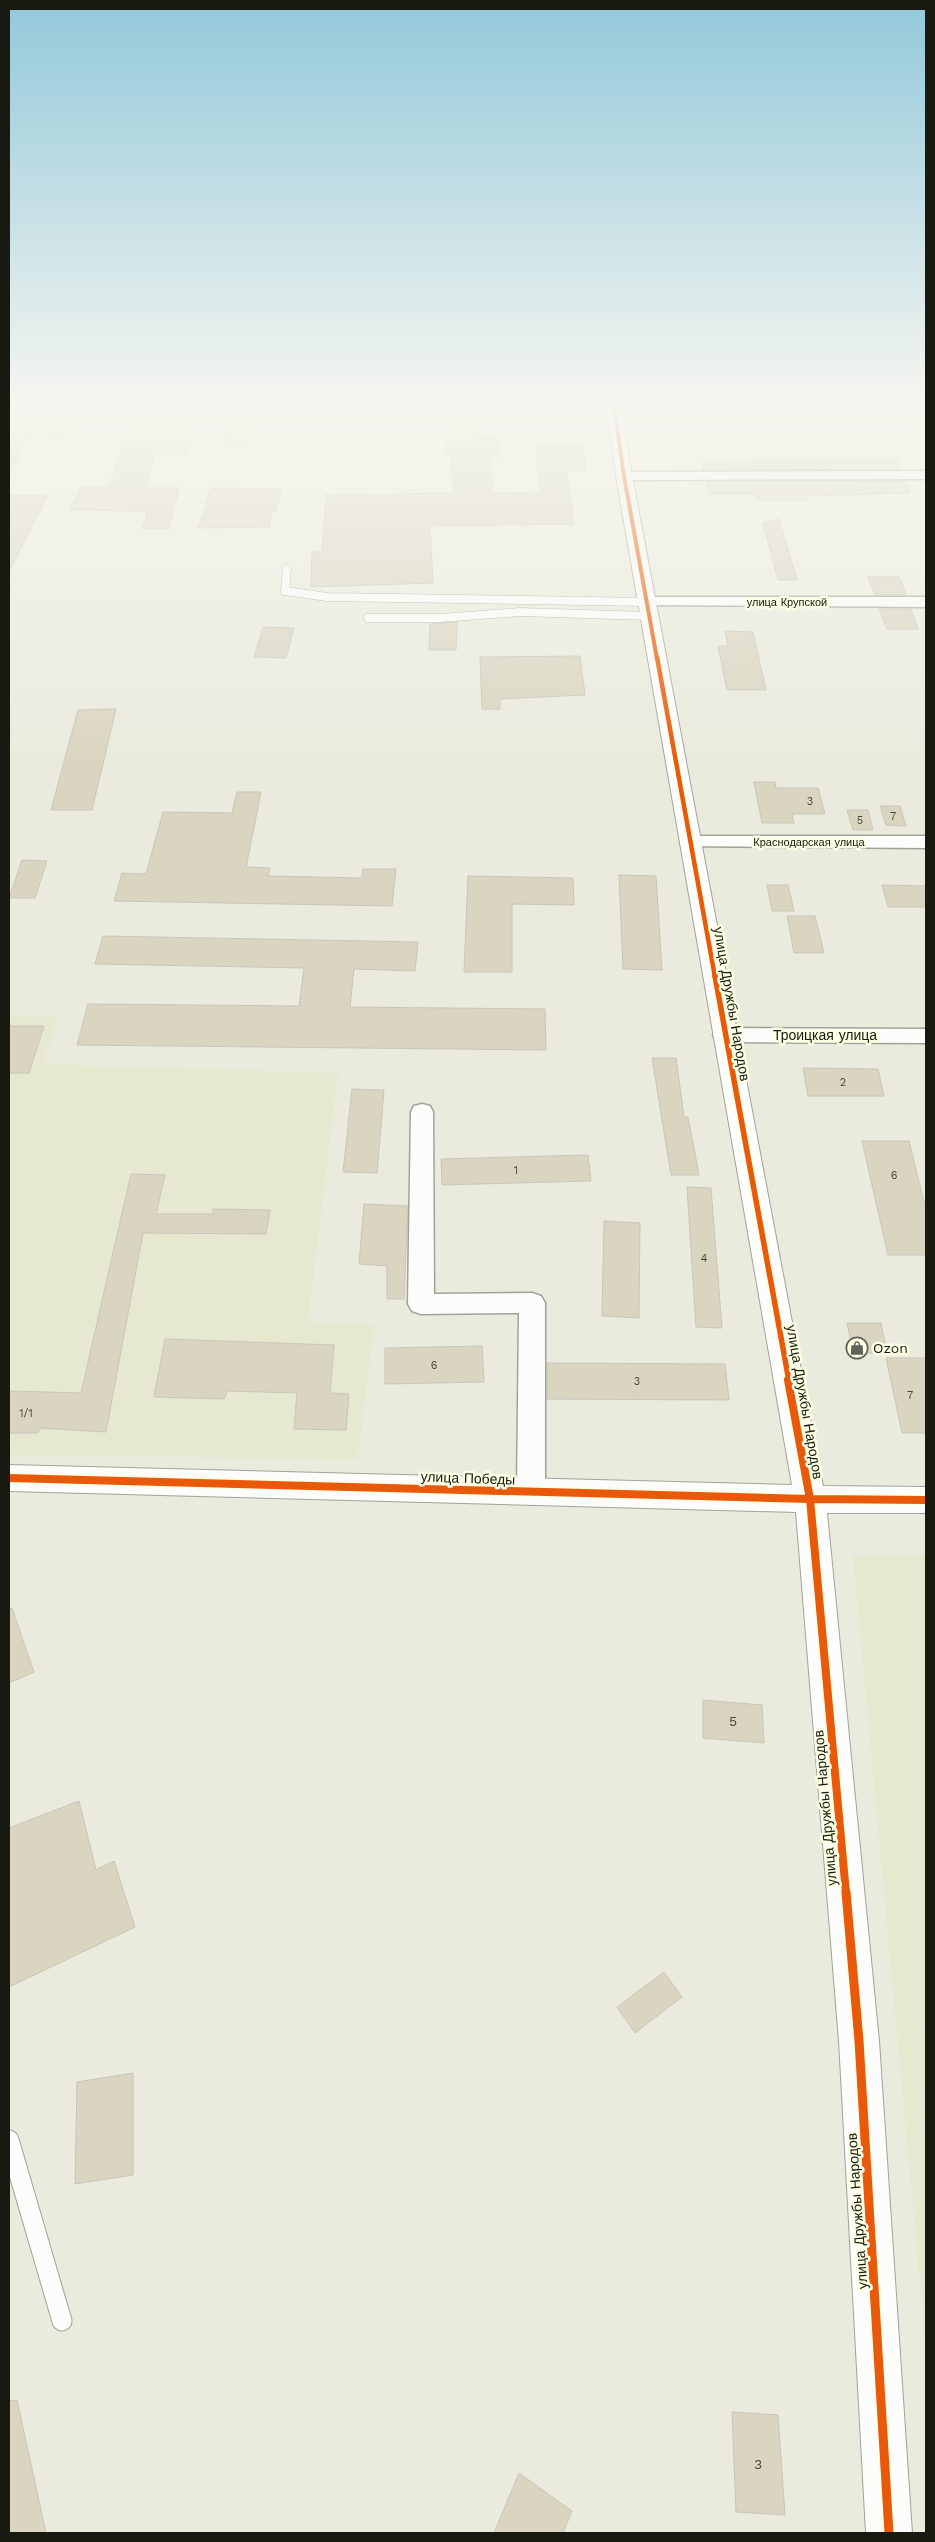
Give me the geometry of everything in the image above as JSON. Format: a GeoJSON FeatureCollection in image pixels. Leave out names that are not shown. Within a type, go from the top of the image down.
{"type":"FeatureCollection","features":[{"type":"Feature","properties":{"kind":"street","name":"улица Дружбы Народов"},"geometry":{"type":"LineString","coordinates":[[633,526],[724,1035],[810,1499],[858,2041],[889,2533]]}},
{"type":"Feature","properties":{"kind":"street","name":"улица Крупской"},"geometry":{"type":"LineString","coordinates":[[649,609],[926,602]]}},
{"type":"Feature","properties":{"kind":"street","name":"Краснодарская улица"},"geometry":{"type":"LineString","coordinates":[[691,842],[926,842]]}},
{"type":"Feature","properties":{"kind":"street","name":"Троицкая улица"},"geometry":{"type":"LineString","coordinates":[[724,1035],[926,1036]]}},
{"type":"Feature","properties":{"kind":"street"},"geometry":{"type":"LineString","coordinates":[[422,1112],[421,1304],[532,1303],[531,1492]]}},
{"type":"Feature","properties":{"kind":"street","name":"улица Победы"},"geometry":{"type":"LineString","coordinates":[[9,1478],[810,1499],[926,1500]]}},
{"type":"Feature","properties":{"kind":"lane"},"geometry":{"type":"LineString","coordinates":[[287,569],[285,590],[327,596],[649,609]]}},
{"type":"Feature","properties":{"kind":"lane"},"geometry":{"type":"LineString","coordinates":[[368,618],[440,618],[520,612],[649,609]]}},
{"type":"Feature","properties":{"kind":"lane"},"geometry":{"type":"LineString","coordinates":[[9,2140],[62,2320]]}},
{"type":"Feature","properties":{"kind":"shaded area"},"geometry":{"type":"Polygon","coordinates":[[[9,1016],[58,1017],[43,1064],[338,1073],[308,1321],[374,1324],[358,1459],[9,1455],[9,1016]]]}},
{"type":"Feature","properties":{"kind":"shaded area"},"geometry":{"type":"Polygon","coordinates":[[[926,1555],[926,2350],[853,1556],[926,1555]]]}},
{"type":"Feature","properties":{"kind":"building"},"geometry":{"type":"Polygon","coordinates":[[[9,526],[33,526],[9,571],[9,526]]]}},
{"type":"Feature","properties":{"kind":"building"},"geometry":{"type":"Polygon","coordinates":[[[144,526],[170,526],[169,529],[143,529],[144,526]]]}},
{"type":"Feature","properties":{"kind":"building"},"geometry":{"type":"Polygon","coordinates":[[[199,526],[269,526],[269,527],[198,528],[199,526]]]}},
{"type":"Feature","properties":{"kind":"building"},"geometry":{"type":"Polygon","coordinates":[[[324,526],[457,526],[430,526],[433,583],[311,587],[312,552],[322,552],[324,526]]]}},
{"type":"Feature","properties":{"kind":"building"},"geometry":{"type":"Polygon","coordinates":[[[764,526],[781,526],[797,580],[778,580],[764,526]]]}},
{"type":"Feature","properties":{"kind":"building"},"geometry":{"type":"Polygon","coordinates":[[[868,577],[899,577],[906,595],[875,595],[868,577]]]}},
{"type":"Feature","properties":{"kind":"building"},"geometry":{"type":"Polygon","coordinates":[[[879,609],[911,609],[918,629],[887,629],[879,609]]]}},
{"type":"Feature","properties":{"kind":"building"},"geometry":{"type":"Polygon","coordinates":[[[457,622],[456,650],[429,650],[430,624],[457,622]]]}},
{"type":"Feature","properties":{"kind":"building"},"geometry":{"type":"Polygon","coordinates":[[[263,627],[294,628],[286,658],[254,657],[263,627]]]}},
{"type":"Feature","properties":{"kind":"building"},"geometry":{"type":"Polygon","coordinates":[[[725,631],[753,632],[766,690],[727,690],[718,646],[728,646],[725,631]]]}},
{"type":"Feature","properties":{"kind":"building"},"geometry":{"type":"Polygon","coordinates":[[[580,656],[585,695],[500,699],[500,709],[482,709],[480,657],[580,656]]]}},
{"type":"Feature","properties":{"kind":"building"},"geometry":{"type":"Polygon","coordinates":[[[116,709],[92,810],[51,810],[78,710],[116,709]]]}},
{"type":"Feature","properties":{"kind":"building"},"geometry":{"type":"Polygon","coordinates":[[[754,782],[775,782],[776,788],[818,788],[825,814],[792,814],[794,823],[762,823],[754,782]]]}},
{"type":"Feature","properties":{"kind":"building"},"geometry":{"type":"Polygon","coordinates":[[[237,792],[261,792],[246,867],[270,868],[268,876],[362,878],[363,869],[396,869],[392,906],[114,901],[122,873],[146,874],[163,812],[232,813],[237,792]]]}},
{"type":"Feature","properties":{"kind":"building"},"geometry":{"type":"Polygon","coordinates":[[[880,806],[900,806],[906,826],[886,825],[880,806]]]}},
{"type":"Feature","properties":{"kind":"building"},"geometry":{"type":"Polygon","coordinates":[[[847,810],[868,810],[873,830],[853,830],[847,810]]]}},
{"type":"Feature","properties":{"kind":"building"},"geometry":{"type":"Polygon","coordinates":[[[22,860],[47,861],[35,898],[9,898],[22,860]]]}},
{"type":"Feature","properties":{"kind":"building"},"geometry":{"type":"Polygon","coordinates":[[[619,875],[656,876],[662,970],[623,969],[619,875]]]}},
{"type":"Feature","properties":{"kind":"building"},"geometry":{"type":"Polygon","coordinates":[[[468,876],[573,878],[574,905],[512,904],[512,972],[464,972],[468,876]]]}},
{"type":"Feature","properties":{"kind":"building"},"geometry":{"type":"Polygon","coordinates":[[[767,885],[788,885],[794,911],[772,911],[767,885]]]}},
{"type":"Feature","properties":{"kind":"building"},"geometry":{"type":"Polygon","coordinates":[[[882,885],[926,886],[926,907],[888,907],[882,885]]]}},
{"type":"Feature","properties":{"kind":"building"},"geometry":{"type":"Polygon","coordinates":[[[787,916],[815,916],[824,953],[794,953],[787,916]]]}},
{"type":"Feature","properties":{"kind":"building"},"geometry":{"type":"Polygon","coordinates":[[[103,936],[418,942],[415,971],[354,969],[350,1007],[545,1009],[546,1050],[77,1045],[88,1004],[299,1006],[304,968],[95,964],[103,936]]]}},
{"type":"Feature","properties":{"kind":"building"},"geometry":{"type":"Polygon","coordinates":[[[9,1026],[44,1026],[29,1073],[9,1073],[9,1026]]]}},
{"type":"Feature","properties":{"kind":"building"},"geometry":{"type":"Polygon","coordinates":[[[652,1058],[676,1058],[684,1117],[688,1117],[699,1175],[671,1175],[652,1058]]]}},
{"type":"Feature","properties":{"kind":"building"},"geometry":{"type":"Polygon","coordinates":[[[803,1068],[878,1069],[884,1096],[808,1096],[803,1068]]]}},
{"type":"Feature","properties":{"kind":"building"},"geometry":{"type":"Polygon","coordinates":[[[352,1089],[384,1090],[377,1173],[343,1172],[352,1089]]]}},
{"type":"Feature","properties":{"kind":"building"},"geometry":{"type":"Polygon","coordinates":[[[862,1141],[909,1141],[926,1210],[926,1255],[888,1255],[862,1141]]]}},
{"type":"Feature","properties":{"kind":"building"},"geometry":{"type":"Polygon","coordinates":[[[588,1155],[591,1181],[442,1185],[441,1159],[588,1155]]]}},
{"type":"Feature","properties":{"kind":"building"},"geometry":{"type":"Polygon","coordinates":[[[131,1174],[165,1175],[156,1214],[213,1214],[213,1209],[270,1210],[266,1234],[143,1233],[106,1432],[39,1428],[38,1433],[9,1433],[9,1391],[81,1393],[131,1174]]]}},
{"type":"Feature","properties":{"kind":"building"},"geometry":{"type":"Polygon","coordinates":[[[687,1187],[711,1188],[722,1328],[696,1327],[687,1187]]]}},
{"type":"Feature","properties":{"kind":"building"},"geometry":{"type":"Polygon","coordinates":[[[364,1204],[408,1206],[404,1299],[387,1299],[387,1266],[359,1264],[364,1204]]]}},
{"type":"Feature","properties":{"kind":"building"},"geometry":{"type":"Polygon","coordinates":[[[604,1221],[640,1223],[639,1318],[602,1316],[604,1221]]]}},
{"type":"Feature","properties":{"kind":"building"},"geometry":{"type":"Polygon","coordinates":[[[847,1323],[881,1323],[887,1353],[853,1353],[847,1323]]]}},
{"type":"Feature","properties":{"kind":"building"},"geometry":{"type":"Polygon","coordinates":[[[165,1339],[334,1345],[330,1393],[349,1394],[346,1430],[294,1429],[297,1393],[227,1391],[224,1399],[154,1397],[165,1339]]]}},
{"type":"Feature","properties":{"kind":"building"},"geometry":{"type":"Polygon","coordinates":[[[482,1346],[484,1382],[385,1384],[385,1348],[482,1346]]]}},
{"type":"Feature","properties":{"kind":"building"},"geometry":{"type":"Polygon","coordinates":[[[886,1358],[926,1358],[926,1433],[902,1433],[886,1358]]]}},
{"type":"Feature","properties":{"kind":"building"},"geometry":{"type":"Polygon","coordinates":[[[547,1363],[725,1364],[729,1400],[547,1399],[547,1363]]]}},
{"type":"Feature","properties":{"kind":"building"},"geometry":{"type":"Polygon","coordinates":[[[12,1608],[34,1672],[9,1683],[9,1609],[12,1608]]]}},
{"type":"Feature","properties":{"kind":"building"},"geometry":{"type":"Polygon","coordinates":[[[703,1700],[762,1705],[764,1743],[703,1738],[703,1700]]]}},
{"type":"Feature","properties":{"kind":"building"},"geometry":{"type":"Polygon","coordinates":[[[79,1801],[96,1870],[114,1861],[135,1927],[9,1987],[9,1828],[79,1801]]]}},
{"type":"Feature","properties":{"kind":"building"},"geometry":{"type":"Polygon","coordinates":[[[664,1972],[682,1997],[635,2033],[617,2007],[664,1972]]]}},
{"type":"Feature","properties":{"kind":"building"},"geometry":{"type":"Polygon","coordinates":[[[133,2073],[133,2175],[75,2184],[77,2082],[133,2073]]]}},
{"type":"Feature","properties":{"kind":"building"},"geometry":{"type":"Polygon","coordinates":[[[17,2400],[46,2533],[9,2533],[9,2401],[17,2400]]]}},
{"type":"Feature","properties":{"kind":"building"},"geometry":{"type":"Polygon","coordinates":[[[732,2412],[778,2415],[785,2515],[736,2512],[732,2412]]]}},
{"type":"Feature","properties":{"kind":"building"},"geometry":{"type":"Polygon","coordinates":[[[519,2473],[572,2511],[563,2533],[494,2533],[519,2473]]]}},
{"type":"Feature","properties":{"kind":"cycle path"},"geometry":{"type":"LineString","coordinates":[[633,526],[810,1499],[859,2041],[889,2533]]}},
{"type":"Feature","properties":{"kind":"cycle path"},"geometry":{"type":"LineString","coordinates":[[9,1478],[810,1499],[926,1500]]}},
{"type":"Feature","properties":{"kind":"place","name":"Ozon"},"geometry":{"type":"Point","coordinates":[857,1348]}}]}
